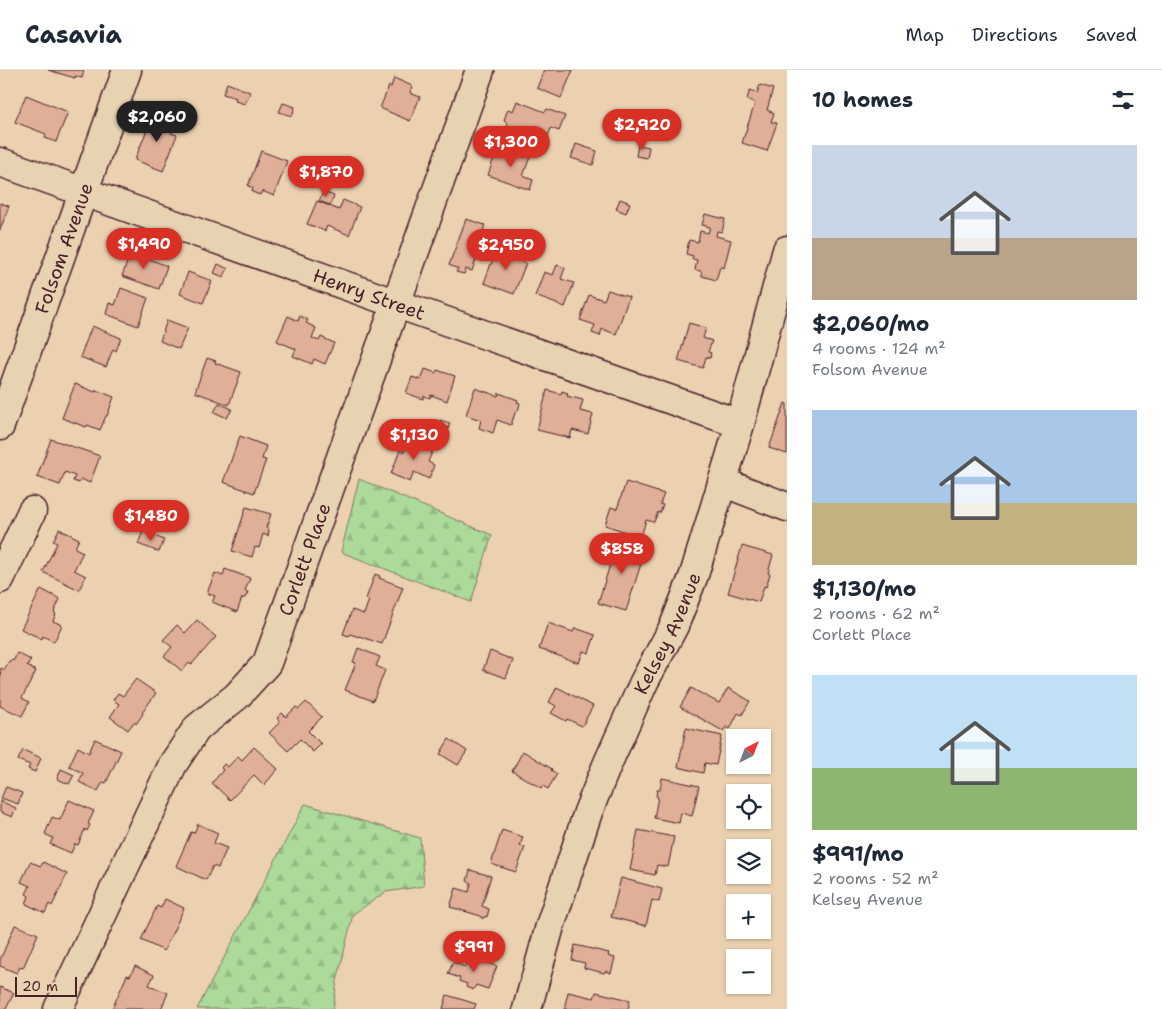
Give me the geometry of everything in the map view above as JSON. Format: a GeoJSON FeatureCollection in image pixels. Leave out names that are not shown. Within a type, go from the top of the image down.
{"type":"FeatureCollection","features":[{"type":"Feature","properties":{"kind":"street","name":"Folsom Avenue"},"geometry":{"type":"LineString","coordinates":[[0,426],[127,70]]}},
{"type":"Feature","properties":{"kind":"street","name":"Corlett Place"},"geometry":{"type":"LineString","coordinates":[[58,1009],[173,764],[197,728],[236,696],[267,663],[480,70]]}},
{"type":"Feature","properties":{"kind":"street","name":"Henry Street"},"geometry":{"type":"LineString","coordinates":[[0,162],[740,424]]}},
{"type":"Feature","properties":{"kind":"street","name":"Kelsey Avenue"},"geometry":{"type":"LineString","coordinates":[[527,1009],[550,926],[588,812],[644,682],[674,626],[694,575],[740,424],[787,250]]}},
{"type":"Feature","properties":{"kind":"street"},"geometry":{"type":"LineString","coordinates":[[722,482],[787,507]]}},
{"type":"Feature","properties":{"kind":"street"},"geometry":{"type":"LineString","coordinates":[[0,579],[32,511]]}},
{"type":"Feature","properties":{"kind":"green space"},"geometry":{"type":"Polygon","coordinates":[[[359,479],[492,535],[471,602],[341,552],[359,479]]]}},
{"type":"Feature","properties":{"kind":"green space"},"geometry":{"type":"Polygon","coordinates":[[[305,804],[420,838],[424,886],[386,892],[353,914],[337,981],[333,1009],[197,1009],[305,804]]]}},
{"type":"Feature","properties":{"kind":"building"},"geometry":{"type":"Polygon","coordinates":[[[48,70],[84,70],[82,78],[75,76],[75,78],[48,70]]]}},
{"type":"Feature","properties":{"kind":"building"},"geometry":{"type":"Polygon","coordinates":[[[544,70],[573,70],[561,98],[537,88],[544,70]]]}},
{"type":"Feature","properties":{"kind":"building"},"geometry":{"type":"Polygon","coordinates":[[[394,78],[412,86],[410,93],[420,97],[410,121],[380,108],[394,78]]]}},
{"type":"Feature","properties":{"kind":"building"},"geometry":{"type":"Polygon","coordinates":[[[227,83],[250,92],[245,104],[235,101],[236,98],[223,94],[227,83]]]}},
{"type":"Feature","properties":{"kind":"building"},"geometry":{"type":"Polygon","coordinates":[[[760,85],[773,89],[767,110],[774,113],[771,122],[777,123],[767,151],[742,143],[755,103],[747,99],[750,90],[757,93],[760,85]]]}},
{"type":"Feature","properties":{"kind":"building"},"geometry":{"type":"Polygon","coordinates":[[[26,95],[68,112],[56,142],[45,138],[46,134],[15,122],[26,95]]]}},
{"type":"Feature","properties":{"kind":"building"},"geometry":{"type":"Polygon","coordinates":[[[517,101],[545,112],[547,109],[565,116],[559,131],[551,128],[546,142],[507,127],[508,123],[504,120],[508,109],[513,111],[517,101]]]}},
{"type":"Feature","properties":{"kind":"building"},"geometry":{"type":"Polygon","coordinates":[[[283,103],[295,107],[292,116],[279,112],[283,103]]]}},
{"type":"Feature","properties":{"kind":"building"},"geometry":{"type":"Polygon","coordinates":[[[153,114],[175,124],[171,133],[177,135],[163,171],[135,160],[153,114]]]}},
{"type":"Feature","properties":{"kind":"building"},"geometry":{"type":"Polygon","coordinates":[[[576,144],[597,151],[593,165],[571,158],[576,144]]]}},
{"type":"Feature","properties":{"kind":"building"},"geometry":{"type":"Polygon","coordinates":[[[638,145],[649,147],[647,158],[636,156],[638,145]]]}},
{"type":"Feature","properties":{"kind":"building"},"geometry":{"type":"Polygon","coordinates":[[[498,146],[530,157],[523,176],[533,180],[530,190],[488,175],[498,146]]]}},
{"type":"Feature","properties":{"kind":"building"},"geometry":{"type":"Polygon","coordinates":[[[261,151],[287,161],[274,196],[262,191],[260,195],[252,192],[253,188],[248,186],[261,151]]]}},
{"type":"Feature","properties":{"kind":"building"},"geometry":{"type":"Polygon","coordinates":[[[323,192],[334,196],[330,205],[319,201],[323,192]]]}},
{"type":"Feature","properties":{"kind":"building"},"geometry":{"type":"Polygon","coordinates":[[[620,199],[630,203],[626,213],[616,209],[620,199]]]}},
{"type":"Feature","properties":{"kind":"building"},"geometry":{"type":"Polygon","coordinates":[[[343,200],[360,207],[349,235],[327,226],[325,231],[307,224],[317,201],[339,210],[343,200]]]}},
{"type":"Feature","properties":{"kind":"building"},"geometry":{"type":"Polygon","coordinates":[[[0,203],[9,206],[0,230],[0,203]]]}},
{"type":"Feature","properties":{"kind":"building"},"geometry":{"type":"Polygon","coordinates":[[[705,214],[725,219],[722,232],[717,231],[716,236],[731,240],[724,268],[720,267],[716,280],[702,276],[701,271],[695,270],[697,260],[692,259],[693,256],[686,254],[689,240],[698,242],[700,231],[708,233],[710,227],[702,225],[705,214]]]}},
{"type":"Feature","properties":{"kind":"building"},"geometry":{"type":"Polygon","coordinates":[[[466,219],[485,225],[479,242],[482,243],[472,271],[466,269],[464,274],[456,272],[458,269],[449,265],[466,219]]]}},
{"type":"Feature","properties":{"kind":"building"},"geometry":{"type":"Polygon","coordinates":[[[507,247],[523,253],[520,261],[526,263],[514,294],[484,283],[495,253],[503,256],[507,247]]]}},
{"type":"Feature","properties":{"kind":"building"},"geometry":{"type":"Polygon","coordinates":[[[138,251],[145,254],[144,257],[167,266],[159,289],[122,276],[131,252],[137,254],[138,251]]]}},
{"type":"Feature","properties":{"kind":"building"},"geometry":{"type":"Polygon","coordinates":[[[218,264],[228,269],[223,277],[214,273],[218,264]]]}},
{"type":"Feature","properties":{"kind":"building"},"geometry":{"type":"Polygon","coordinates":[[[557,265],[565,268],[561,279],[574,283],[565,307],[535,296],[544,272],[553,275],[557,265]]]}},
{"type":"Feature","properties":{"kind":"building"},"geometry":{"type":"Polygon","coordinates":[[[188,272],[212,281],[203,303],[180,294],[188,272]]]}},
{"type":"Feature","properties":{"kind":"building"},"geometry":{"type":"Polygon","coordinates":[[[121,288],[148,298],[138,326],[106,314],[109,303],[115,305],[121,288]]]}},
{"type":"Feature","properties":{"kind":"building"},"geometry":{"type":"Polygon","coordinates":[[[608,290],[629,297],[616,334],[602,329],[600,336],[592,333],[595,325],[580,320],[589,295],[604,300],[608,290]]]}},
{"type":"Feature","properties":{"kind":"building"},"geometry":{"type":"Polygon","coordinates":[[[288,316],[298,321],[300,316],[308,320],[306,323],[316,328],[312,338],[319,341],[321,337],[334,343],[325,364],[314,359],[312,364],[293,356],[296,349],[277,341],[288,316]]]}},
{"type":"Feature","properties":{"kind":"building"},"geometry":{"type":"Polygon","coordinates":[[[167,320],[188,328],[179,349],[160,341],[167,320]]]}},
{"type":"Feature","properties":{"kind":"building"},"geometry":{"type":"Polygon","coordinates":[[[689,323],[706,328],[703,338],[712,341],[708,352],[711,353],[710,358],[706,357],[703,368],[678,361],[689,323]]]}},
{"type":"Feature","properties":{"kind":"building"},"geometry":{"type":"Polygon","coordinates":[[[92,326],[121,338],[116,351],[113,349],[106,367],[80,357],[92,326]]]}},
{"type":"Feature","properties":{"kind":"building"},"geometry":{"type":"Polygon","coordinates":[[[207,358],[216,361],[215,363],[241,372],[229,405],[195,392],[207,358]]]}},
{"type":"Feature","properties":{"kind":"building"},"geometry":{"type":"Polygon","coordinates":[[[425,369],[436,373],[437,370],[455,376],[447,401],[431,395],[430,398],[424,396],[423,399],[406,393],[412,377],[421,380],[425,369]]]}},
{"type":"Feature","properties":{"kind":"building"},"geometry":{"type":"Polygon","coordinates":[[[75,384],[114,397],[100,430],[62,418],[75,384]]]}},
{"type":"Feature","properties":{"kind":"building"},"geometry":{"type":"Polygon","coordinates":[[[475,388],[498,396],[499,393],[518,400],[517,402],[520,403],[518,411],[516,410],[511,425],[497,420],[493,433],[479,428],[481,420],[466,415],[475,388]]]}},
{"type":"Feature","properties":{"kind":"building"},"geometry":{"type":"Polygon","coordinates":[[[547,390],[561,394],[562,391],[568,393],[567,396],[583,400],[580,411],[593,414],[588,434],[572,430],[570,438],[537,430],[547,390]]]}},
{"type":"Feature","properties":{"kind":"building"},"geometry":{"type":"Polygon","coordinates":[[[219,403],[232,409],[227,418],[214,412],[219,403]]]}},
{"type":"Feature","properties":{"kind":"building"},"geometry":{"type":"Polygon","coordinates":[[[785,403],[787,404],[787,454],[769,448],[785,403]]]}},
{"type":"Feature","properties":{"kind":"building"},"geometry":{"type":"Polygon","coordinates":[[[440,420],[450,423],[444,442],[434,438],[440,420]]]}},
{"type":"Feature","properties":{"kind":"building"},"geometry":{"type":"Polygon","coordinates":[[[240,436],[266,446],[262,459],[266,460],[254,493],[223,482],[240,436]]]}},
{"type":"Feature","properties":{"kind":"building"},"geometry":{"type":"Polygon","coordinates":[[[51,439],[100,456],[90,483],[81,479],[79,483],[73,481],[75,476],[65,472],[60,485],[37,477],[51,439]]]}},
{"type":"Feature","properties":{"kind":"building"},"geometry":{"type":"Polygon","coordinates":[[[410,439],[434,447],[428,462],[434,465],[429,479],[414,472],[410,482],[391,474],[400,450],[404,452],[410,439]]]}},
{"type":"Feature","properties":{"kind":"building"},"geometry":{"type":"Polygon","coordinates":[[[626,482],[664,494],[660,504],[663,505],[660,513],[658,512],[654,522],[646,520],[641,537],[605,525],[611,507],[617,509],[626,482]]]}},
{"type":"Feature","properties":{"kind":"building"},"geometry":{"type":"Polygon","coordinates":[[[246,507],[271,514],[266,528],[269,530],[268,536],[263,534],[259,548],[255,547],[252,557],[232,551],[246,507]]]}},
{"type":"Feature","properties":{"kind":"building"},"geometry":{"type":"Polygon","coordinates":[[[59,529],[79,539],[75,548],[83,552],[74,570],[86,576],[79,590],[43,572],[57,543],[53,541],[59,529]]]}},
{"type":"Feature","properties":{"kind":"building"},"geometry":{"type":"Polygon","coordinates":[[[143,531],[164,540],[159,552],[138,544],[143,531]]]}},
{"type":"Feature","properties":{"kind":"building"},"geometry":{"type":"Polygon","coordinates":[[[618,539],[646,548],[626,611],[598,603],[618,539]]]}},
{"type":"Feature","properties":{"kind":"building"},"geometry":{"type":"Polygon","coordinates":[[[742,546],[773,555],[768,573],[770,574],[759,602],[728,593],[742,546]]]}},
{"type":"Feature","properties":{"kind":"building"},"geometry":{"type":"Polygon","coordinates":[[[225,569],[250,578],[245,591],[248,592],[245,598],[242,598],[237,612],[212,602],[215,596],[207,593],[215,573],[223,576],[225,569]]]}},
{"type":"Feature","properties":{"kind":"building"},"geometry":{"type":"Polygon","coordinates":[[[375,574],[380,576],[379,578],[403,587],[382,644],[359,636],[343,634],[352,610],[364,614],[369,600],[366,599],[375,574]]]}},
{"type":"Feature","properties":{"kind":"building"},"geometry":{"type":"Polygon","coordinates":[[[41,589],[60,599],[54,612],[56,614],[53,621],[62,625],[54,642],[43,636],[42,639],[21,629],[41,589]]]}},
{"type":"Feature","properties":{"kind":"building"},"geometry":{"type":"Polygon","coordinates":[[[197,620],[216,637],[191,665],[189,663],[182,671],[164,656],[172,647],[163,640],[177,625],[185,633],[197,620]]]}},
{"type":"Feature","properties":{"kind":"building"},"geometry":{"type":"Polygon","coordinates":[[[548,623],[573,632],[575,628],[595,635],[589,653],[583,651],[579,663],[539,649],[548,623]]]}},
{"type":"Feature","properties":{"kind":"building"},"geometry":{"type":"Polygon","coordinates":[[[358,648],[380,657],[376,666],[385,670],[373,701],[345,690],[356,663],[353,662],[358,648]]]}},
{"type":"Feature","properties":{"kind":"building"},"geometry":{"type":"Polygon","coordinates":[[[490,651],[513,660],[506,678],[483,670],[490,651]]]}},
{"type":"Feature","properties":{"kind":"building"},"geometry":{"type":"Polygon","coordinates":[[[17,653],[31,660],[27,666],[36,671],[22,698],[29,702],[22,716],[0,706],[0,670],[1,668],[4,670],[9,661],[14,660],[17,653]]]}},
{"type":"Feature","properties":{"kind":"building"},"geometry":{"type":"Polygon","coordinates":[[[136,679],[156,693],[136,724],[134,722],[128,730],[110,717],[119,704],[113,700],[118,693],[123,696],[136,679]]]}},
{"type":"Feature","properties":{"kind":"building"},"geometry":{"type":"Polygon","coordinates":[[[557,687],[593,706],[582,726],[567,719],[566,721],[551,713],[556,706],[549,702],[557,687]]]}},
{"type":"Feature","properties":{"kind":"building"},"geometry":{"type":"Polygon","coordinates":[[[691,688],[719,703],[728,688],[750,701],[742,715],[738,713],[730,729],[726,727],[723,731],[680,707],[691,688]]]}},
{"type":"Feature","properties":{"kind":"building"},"geometry":{"type":"Polygon","coordinates":[[[306,702],[322,717],[308,731],[321,744],[313,752],[300,739],[288,751],[269,733],[280,722],[277,718],[282,713],[286,717],[296,707],[299,709],[306,702]]]}},
{"type":"Feature","properties":{"kind":"building"},"geometry":{"type":"Polygon","coordinates":[[[686,728],[722,736],[716,765],[705,763],[703,773],[678,767],[686,728]]]}},
{"type":"Feature","properties":{"kind":"building"},"geometry":{"type":"Polygon","coordinates":[[[95,739],[121,751],[106,783],[103,782],[98,791],[79,782],[83,773],[69,766],[78,747],[89,753],[95,739]]]}},
{"type":"Feature","properties":{"kind":"building"},"geometry":{"type":"Polygon","coordinates":[[[449,739],[467,751],[458,765],[440,754],[449,739]]]}},
{"type":"Feature","properties":{"kind":"building"},"geometry":{"type":"Polygon","coordinates":[[[254,747],[278,769],[264,785],[254,775],[230,800],[212,783],[223,770],[221,768],[224,764],[228,767],[238,756],[242,760],[254,747]]]}},
{"type":"Feature","properties":{"kind":"building"},"geometry":{"type":"Polygon","coordinates":[[[23,750],[41,758],[35,772],[28,769],[30,765],[18,760],[23,750]]]}},
{"type":"Feature","properties":{"kind":"building"},"geometry":{"type":"Polygon","coordinates":[[[523,751],[557,774],[548,789],[543,786],[541,788],[512,771],[523,751]]]}},
{"type":"Feature","properties":{"kind":"building"},"geometry":{"type":"Polygon","coordinates":[[[61,769],[74,775],[69,784],[57,779],[61,769]]]}},
{"type":"Feature","properties":{"kind":"building"},"geometry":{"type":"Polygon","coordinates":[[[662,778],[699,786],[692,816],[681,813],[679,823],[654,818],[658,797],[656,796],[657,790],[660,790],[662,778]]]}},
{"type":"Feature","properties":{"kind":"building"},"geometry":{"type":"Polygon","coordinates":[[[6,787],[22,793],[18,804],[1,798],[6,787]]]}},
{"type":"Feature","properties":{"kind":"building"},"geometry":{"type":"Polygon","coordinates":[[[69,800],[94,811],[87,831],[85,829],[78,845],[75,844],[71,853],[50,844],[53,838],[45,834],[52,817],[60,820],[69,800]]]}},
{"type":"Feature","properties":{"kind":"building"},"geometry":{"type":"Polygon","coordinates":[[[0,801],[16,808],[12,817],[0,812],[0,801]]]}},
{"type":"Feature","properties":{"kind":"building"},"geometry":{"type":"Polygon","coordinates":[[[198,824],[218,833],[214,843],[227,848],[218,868],[213,866],[206,880],[176,866],[191,832],[194,833],[198,824]]]}},
{"type":"Feature","properties":{"kind":"building"},"geometry":{"type":"Polygon","coordinates":[[[502,830],[523,837],[520,846],[525,847],[516,872],[491,864],[502,830]]]}},
{"type":"Feature","properties":{"kind":"building"},"geometry":{"type":"Polygon","coordinates":[[[638,830],[674,837],[668,867],[657,865],[655,875],[630,870],[638,830]]]}},
{"type":"Feature","properties":{"kind":"building"},"geometry":{"type":"Polygon","coordinates":[[[30,862],[41,866],[43,862],[67,874],[52,906],[49,904],[45,913],[26,904],[29,896],[26,894],[30,886],[21,882],[30,862]]]}},
{"type":"Feature","properties":{"kind":"building"},"geometry":{"type":"Polygon","coordinates":[[[470,870],[491,876],[482,906],[489,909],[487,917],[485,916],[484,918],[450,907],[456,888],[469,892],[471,883],[467,881],[470,870]]]}},
{"type":"Feature","properties":{"kind":"building"},"geometry":{"type":"Polygon","coordinates":[[[621,878],[662,889],[659,902],[652,900],[646,926],[611,917],[621,878]]]}},
{"type":"Feature","properties":{"kind":"building"},"geometry":{"type":"Polygon","coordinates":[[[165,899],[184,908],[164,951],[141,940],[157,906],[161,908],[165,899]]]}},
{"type":"Feature","properties":{"kind":"building"},"geometry":{"type":"Polygon","coordinates":[[[15,925],[38,934],[23,968],[20,967],[17,973],[0,966],[0,960],[15,925]]]}},
{"type":"Feature","properties":{"kind":"building"},"geometry":{"type":"Polygon","coordinates":[[[575,945],[609,953],[608,956],[615,958],[611,973],[584,968],[585,963],[572,960],[575,945]]]}},
{"type":"Feature","properties":{"kind":"building"},"geometry":{"type":"Polygon","coordinates":[[[468,957],[497,966],[488,989],[476,985],[473,990],[466,987],[467,984],[459,981],[460,978],[448,974],[453,962],[465,967],[468,957]]]}},
{"type":"Feature","properties":{"kind":"building"},"geometry":{"type":"Polygon","coordinates":[[[135,966],[154,975],[149,985],[168,993],[161,1009],[112,1009],[127,975],[130,976],[135,966]]]}},
{"type":"Feature","properties":{"kind":"building"},"geometry":{"type":"Polygon","coordinates":[[[0,987],[14,993],[6,1009],[0,1009],[0,987]]]}},
{"type":"Feature","properties":{"kind":"building"},"geometry":{"type":"Polygon","coordinates":[[[568,992],[594,998],[596,992],[630,1000],[628,1009],[564,1009],[568,992]]]}},
{"type":"Feature","properties":{"kind":"building"},"geometry":{"type":"Polygon","coordinates":[[[447,995],[476,1004],[474,1009],[443,1009],[447,995]]]}}]}
